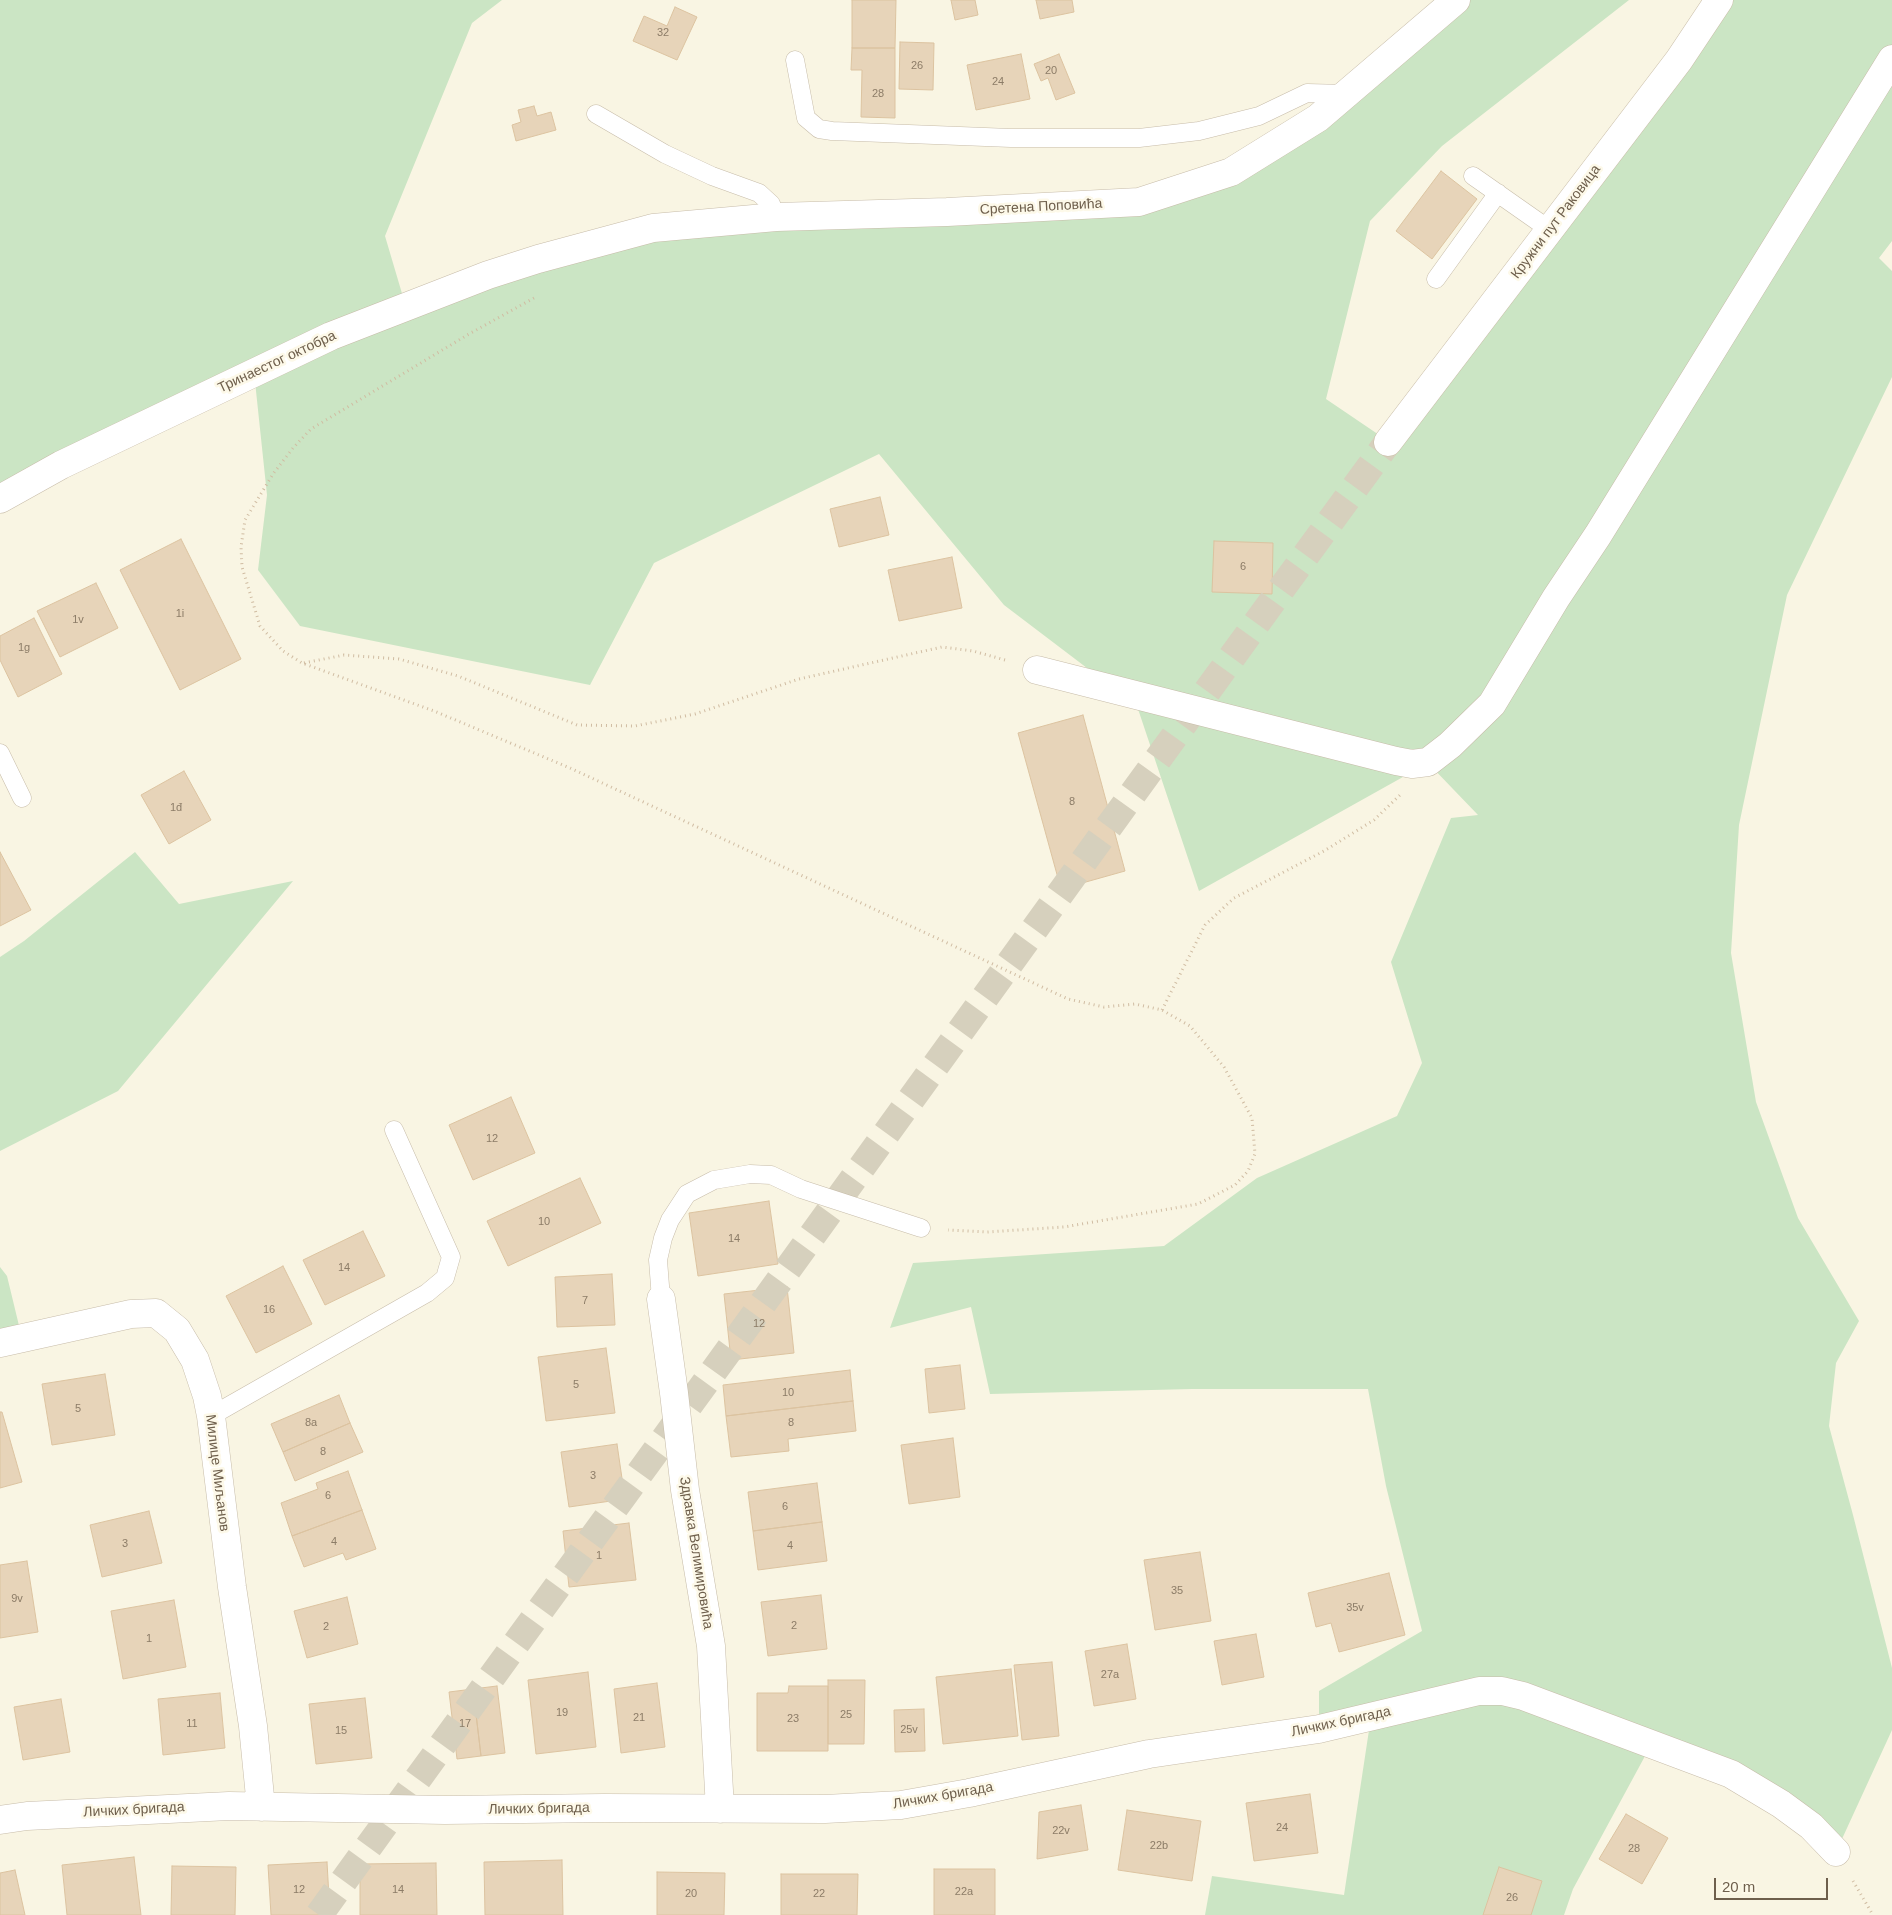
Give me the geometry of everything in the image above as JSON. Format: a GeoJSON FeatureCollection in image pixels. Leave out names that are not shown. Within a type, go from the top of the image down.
{"type":"FeatureCollection","features":[{"type":"Feature","properties":{"kind":"street","name":"Сретена Поповића"},"geometry":{"type":"LineString","coordinates":[[565,251],[652,228],[776,217],[947,212],[1139,202],[1231,172],[1318,118],[1456,0]]}},
{"type":"Feature","properties":{"kind":"street","name":"Кружни пут Раковица"},"geometry":{"type":"LineString","coordinates":[[1388,442],[1679,60],[1719,0]]}},
{"type":"Feature","properties":{"kind":"street"},"geometry":{"type":"LineString","coordinates":[[1036,670],[1396,761],[1412,764],[1428,762],[1450,745],[1492,704],[1892,59]]}},
{"type":"Feature","properties":{"kind":"street","name":"Тринаестог октобра"},"geometry":{"type":"LineString","coordinates":[[0,499],[61,465],[331,336],[488,275],[565,251]]}},
{"type":"Feature","properties":{"kind":"street","name":"Здравка Велимировића"},"geometry":{"type":"LineString","coordinates":[[661,1299],[685,1490],[711,1646],[720,1808]]}},
{"type":"Feature","properties":{"kind":"street","name":"Милице Миљанов"},"geometry":{"type":"LineString","coordinates":[[0,1344],[131,1314],[156,1312],[177,1330],[195,1360],[208,1396],[232,1587],[253,1726],[261,1807]]}},
{"type":"Feature","properties":{"kind":"street","name":"Личких бригада"},"geometry":{"type":"LineString","coordinates":[[0,1820],[27,1816],[113,1810],[228,1806],[445,1810],[604,1808],[825,1809],[901,1805],[969,1793],[1149,1754],[1319,1729],[1479,1691],[1502,1691],[1523,1696],[1731,1774],[1781,1804],[1811,1826],[1836,1852]]}},
{"type":"Feature","properties":{"kind":"lane"},"geometry":{"type":"LineString","coordinates":[[795,60],[806,118],[819,128],[832,131],[1011,138],[1139,138],[1199,131],[1260,116],[1307,93],[1346,94]]}},
{"type":"Feature","properties":{"kind":"lane"},"geometry":{"type":"LineString","coordinates":[[596,114],[665,154],[712,176],[759,193],[771,204],[776,217]]}},
{"type":"Feature","properties":{"kind":"lane"},"geometry":{"type":"LineString","coordinates":[[1473,176],[1550,230]]}},
{"type":"Feature","properties":{"kind":"lane"},"geometry":{"type":"LineString","coordinates":[[1436,279],[1498,193]]}},
{"type":"Feature","properties":{"kind":"lane"},"geometry":{"type":"LineString","coordinates":[[0,753],[22,798]]}},
{"type":"Feature","properties":{"kind":"lane"},"geometry":{"type":"LineString","coordinates":[[210,1416],[427,1294],[445,1278],[451,1257],[394,1130]]}},
{"type":"Feature","properties":{"kind":"lane"},"geometry":{"type":"LineString","coordinates":[[661,1299],[658,1260],[662,1238],[670,1220],[687,1194],[714,1180],[750,1174],[771,1175],[801,1189],[921,1228]]}},
{"type":"Feature","properties":{"kind":"path"},"geometry":{"type":"LineString","coordinates":[[535,298],[469,334],[311,429],[293,448],[273,474],[245,520],[241,547],[242,567],[260,626],[283,651],[302,663],[434,711],[570,768],[1068,999],[1104,1007],[1135,1004],[1162,1010],[1190,1026],[1196,1032],[1224,1067],[1252,1118],[1256,1154],[1248,1171],[1235,1185],[1198,1204],[1064,1227],[987,1232],[921,1228]]}},
{"type":"Feature","properties":{"kind":"path"},"geometry":{"type":"LineString","coordinates":[[302,663],[344,655],[399,659],[458,676],[577,725],[635,726],[696,714],[799,679],[942,647],[973,651],[1036,670]]}},
{"type":"Feature","properties":{"kind":"path"},"geometry":{"type":"LineString","coordinates":[[1162,1010],[1206,925],[1234,898],[1324,850],[1374,820],[1408,787],[1428,762]]}},
{"type":"Feature","properties":{"kind":"path"},"geometry":{"type":"LineString","coordinates":[[1836,1852],[1873,1915]]}},
{"type":"Feature","properties":{"kind":"green space"},"geometry":{"type":"Polygon","coordinates":[[[0,0],[502,0],[472,23],[385,236],[406,307],[653,228],[1139,202],[1231,172],[1456,0],[1629,0],[1442,146],[1370,221],[1326,399],[1388,441],[1719,0],[1892,0],[1892,241],[1879,258],[1892,271],[1892,377],[1787,595],[1739,825],[1731,953],[1756,1102],[1798,1218],[1859,1321],[1836,1363],[1829,1426],[1892,1668],[1892,1730],[1836,1852],[1811,1826],[1651,1745],[1573,1889],[1564,1915],[1205,1915],[1212,1876],[1344,1895],[1371,1717],[1319,1729],[1319,1691],[1422,1631],[1386,1486],[1368,1389],[1192,1389],[990,1394],[971,1307],[890,1328],[913,1263],[1164,1246],[1257,1178],[1397,1116],[1422,1063],[1391,962],[1451,818],[1478,815],[1428,763],[1199,891],[1137,706],[1004,605],[879,454],[654,563],[590,685],[300,626],[258,570],[267,495],[254,372],[0,504],[0,0]]]}},
{"type":"Feature","properties":{"kind":"green space"},"geometry":{"type":"Polygon","coordinates":[[[135,852],[179,904],[293,881],[118,1091],[0,1151],[0,957],[24,941],[135,852]]]}},
{"type":"Feature","properties":{"kind":"green space"},"geometry":{"type":"Polygon","coordinates":[[[0,1267],[7,1276],[22,1338],[0,1343],[0,1267]]]}},
{"type":"Feature","properties":{"kind":"building"},"geometry":{"type":"Polygon","coordinates":[[[852,0],[896,0],[895,48],[852,48],[852,0]]]}},
{"type":"Feature","properties":{"kind":"building"},"geometry":{"type":"Polygon","coordinates":[[[951,0],[975,0],[978,15],[955,20],[951,0]]]}},
{"type":"Feature","properties":{"kind":"building"},"geometry":{"type":"Polygon","coordinates":[[[1036,0],[1072,0],[1074,12],[1040,19],[1036,0]]]}},
{"type":"Feature","properties":{"kind":"building"},"geometry":{"type":"Polygon","coordinates":[[[675,7],[697,17],[677,60],[633,41],[644,16],[667,26],[675,7]]]}},
{"type":"Feature","properties":{"kind":"building"},"geometry":{"type":"Polygon","coordinates":[[[900,42],[934,43],[933,90],[899,89],[900,42]]]}},
{"type":"Feature","properties":{"kind":"building"},"geometry":{"type":"Polygon","coordinates":[[[852,48],[895,48],[895,118],[861,117],[862,70],[851,70],[852,48]]]}},
{"type":"Feature","properties":{"kind":"building"},"geometry":{"type":"Polygon","coordinates":[[[1021,54],[1030,99],[976,110],[967,65],[1021,54]]]}},
{"type":"Feature","properties":{"kind":"building"},"geometry":{"type":"Polygon","coordinates":[[[1059,54],[1075,93],[1056,100],[1048,78],[1041,81],[1034,64],[1059,54]]]}},
{"type":"Feature","properties":{"kind":"building"},"geometry":{"type":"Polygon","coordinates":[[[534,106],[537,116],[551,112],[556,130],[516,141],[512,125],[521,122],[518,110],[534,106]]]}},
{"type":"Feature","properties":{"kind":"building"},"geometry":{"type":"Polygon","coordinates":[[[1441,171],[1477,199],[1432,259],[1396,231],[1441,171]]]}},
{"type":"Feature","properties":{"kind":"building"},"geometry":{"type":"Polygon","coordinates":[[[880,497],[889,535],[839,547],[830,509],[880,497]]]}},
{"type":"Feature","properties":{"kind":"building"},"geometry":{"type":"Polygon","coordinates":[[[181,539],[241,659],[180,690],[120,570],[181,539]]]}},
{"type":"Feature","properties":{"kind":"building"},"geometry":{"type":"Polygon","coordinates":[[[1214,541],[1273,543],[1272,594],[1212,592],[1214,541]]]}},
{"type":"Feature","properties":{"kind":"building"},"geometry":{"type":"Polygon","coordinates":[[[952,557],[962,608],[899,621],[888,570],[952,557]]]}},
{"type":"Feature","properties":{"kind":"building"},"geometry":{"type":"Polygon","coordinates":[[[96,583],[118,628],[60,657],[37,611],[96,583]]]}},
{"type":"Feature","properties":{"kind":"building"},"geometry":{"type":"Polygon","coordinates":[[[34,618],[62,674],[18,697],[0,660],[0,636],[34,618]]]}},
{"type":"Feature","properties":{"kind":"building"},"geometry":{"type":"Polygon","coordinates":[[[1083,715],[1125,871],[1061,889],[1018,733],[1083,715]]]}},
{"type":"Feature","properties":{"kind":"building"},"geometry":{"type":"Polygon","coordinates":[[[184,771],[211,820],[169,844],[141,795],[184,771]]]}},
{"type":"Feature","properties":{"kind":"building"},"geometry":{"type":"Polygon","coordinates":[[[0,852],[31,910],[0,926],[0,852]]]}},
{"type":"Feature","properties":{"kind":"building"},"geometry":{"type":"Polygon","coordinates":[[[511,1097],[535,1153],[473,1180],[449,1125],[511,1097]]]}},
{"type":"Feature","properties":{"kind":"building"},"geometry":{"type":"Polygon","coordinates":[[[580,1178],[601,1223],[508,1266],[487,1221],[580,1178]]]}},
{"type":"Feature","properties":{"kind":"building"},"geometry":{"type":"Polygon","coordinates":[[[769,1201],[778,1264],[698,1276],[689,1213],[769,1201]]]}},
{"type":"Feature","properties":{"kind":"building"},"geometry":{"type":"Polygon","coordinates":[[[363,1231],[385,1276],[325,1305],[303,1260],[363,1231]]]}},
{"type":"Feature","properties":{"kind":"building"},"geometry":{"type":"Polygon","coordinates":[[[283,1266],[312,1324],[256,1353],[226,1296],[283,1266]]]}},
{"type":"Feature","properties":{"kind":"building"},"geometry":{"type":"Polygon","coordinates":[[[612,1274],[615,1325],[557,1327],[555,1277],[612,1274]]]}},
{"type":"Feature","properties":{"kind":"building"},"geometry":{"type":"Polygon","coordinates":[[[787,1287],[794,1353],[731,1360],[724,1294],[787,1287]]]}},
{"type":"Feature","properties":{"kind":"building"},"geometry":{"type":"Polygon","coordinates":[[[606,1348],[615,1413],[546,1421],[538,1357],[606,1348]]]}},
{"type":"Feature","properties":{"kind":"building"},"geometry":{"type":"Polygon","coordinates":[[[960,1365],[965,1409],[929,1413],[925,1369],[960,1365]]]}},
{"type":"Feature","properties":{"kind":"building"},"geometry":{"type":"Polygon","coordinates":[[[850,1370],[853,1401],[726,1416],[723,1385],[850,1370]]]}},
{"type":"Feature","properties":{"kind":"building"},"geometry":{"type":"Polygon","coordinates":[[[105,1374],[115,1435],[52,1445],[42,1384],[105,1374]]]}},
{"type":"Feature","properties":{"kind":"building"},"geometry":{"type":"Polygon","coordinates":[[[339,1395],[350,1423],[283,1452],[271,1424],[339,1395]]]}},
{"type":"Feature","properties":{"kind":"building"},"geometry":{"type":"Polygon","coordinates":[[[853,1401],[856,1431],[788,1439],[789,1451],[731,1457],[726,1416],[853,1401]]]}},
{"type":"Feature","properties":{"kind":"building"},"geometry":{"type":"Polygon","coordinates":[[[0,1412],[2,1412],[22,1482],[0,1488],[0,1412]]]}},
{"type":"Feature","properties":{"kind":"building"},"geometry":{"type":"Polygon","coordinates":[[[350,1423],[363,1452],[295,1481],[283,1452],[350,1423]]]}},
{"type":"Feature","properties":{"kind":"building"},"geometry":{"type":"Polygon","coordinates":[[[953,1438],[960,1497],[909,1504],[901,1445],[953,1438]]]}},
{"type":"Feature","properties":{"kind":"building"},"geometry":{"type":"Polygon","coordinates":[[[617,1444],[625,1499],[569,1507],[561,1452],[617,1444]]]}},
{"type":"Feature","properties":{"kind":"building"},"geometry":{"type":"Polygon","coordinates":[[[348,1471],[362,1510],[292,1536],[281,1503],[318,1489],[316,1483],[348,1471]]]}},
{"type":"Feature","properties":{"kind":"building"},"geometry":{"type":"Polygon","coordinates":[[[817,1483],[822,1522],[753,1531],[748,1492],[817,1483]]]}},
{"type":"Feature","properties":{"kind":"building"},"geometry":{"type":"Polygon","coordinates":[[[362,1510],[376,1549],[346,1560],[343,1553],[304,1567],[292,1536],[362,1510]]]}},
{"type":"Feature","properties":{"kind":"building"},"geometry":{"type":"Polygon","coordinates":[[[149,1511],[162,1563],[102,1577],[90,1525],[149,1511]]]}},
{"type":"Feature","properties":{"kind":"building"},"geometry":{"type":"Polygon","coordinates":[[[822,1522],[827,1561],[758,1570],[753,1531],[822,1522]]]}},
{"type":"Feature","properties":{"kind":"building"},"geometry":{"type":"Polygon","coordinates":[[[629,1523],[636,1580],[569,1587],[563,1531],[629,1523]]]}},
{"type":"Feature","properties":{"kind":"building"},"geometry":{"type":"Polygon","coordinates":[[[1200,1552],[1211,1621],[1155,1630],[1144,1560],[1200,1552]]]}},
{"type":"Feature","properties":{"kind":"building"},"geometry":{"type":"Polygon","coordinates":[[[27,1561],[38,1632],[0,1638],[0,1565],[27,1561]]]}},
{"type":"Feature","properties":{"kind":"building"},"geometry":{"type":"Polygon","coordinates":[[[1389,1573],[1405,1635],[1339,1652],[1331,1623],[1316,1627],[1308,1593],[1389,1573]]]}},
{"type":"Feature","properties":{"kind":"building"},"geometry":{"type":"Polygon","coordinates":[[[821,1595],[827,1649],[768,1656],[761,1602],[821,1595]]]}},
{"type":"Feature","properties":{"kind":"building"},"geometry":{"type":"Polygon","coordinates":[[[347,1597],[358,1644],[307,1658],[294,1611],[347,1597]]]}},
{"type":"Feature","properties":{"kind":"building"},"geometry":{"type":"Polygon","coordinates":[[[174,1600],[186,1667],[123,1679],[111,1611],[174,1600]]]}},
{"type":"Feature","properties":{"kind":"building"},"geometry":{"type":"Polygon","coordinates":[[[1256,1634],[1264,1677],[1222,1685],[1214,1641],[1256,1634]]]}},
{"type":"Feature","properties":{"kind":"building"},"geometry":{"type":"Polygon","coordinates":[[[1127,1644],[1136,1699],[1094,1706],[1085,1651],[1127,1644]]]}},
{"type":"Feature","properties":{"kind":"building"},"geometry":{"type":"Polygon","coordinates":[[[1052,1662],[1059,1736],[1022,1740],[1014,1665],[1052,1662]]]}},
{"type":"Feature","properties":{"kind":"building"},"geometry":{"type":"Polygon","coordinates":[[[1011,1669],[1018,1736],[943,1744],[936,1677],[1011,1669]]]}},
{"type":"Feature","properties":{"kind":"building"},"geometry":{"type":"Polygon","coordinates":[[[588,1672],[596,1747],[536,1754],[528,1680],[588,1672]]]}},
{"type":"Feature","properties":{"kind":"building"},"geometry":{"type":"Polygon","coordinates":[[[828,1680],[865,1680],[864,1744],[828,1744],[828,1680]]]}},
{"type":"Feature","properties":{"kind":"building"},"geometry":{"type":"Polygon","coordinates":[[[657,1683],[665,1747],[621,1753],[614,1689],[657,1683]]]}},
{"type":"Feature","properties":{"kind":"building"},"geometry":{"type":"Polygon","coordinates":[[[497,1686],[505,1753],[481,1756],[473,1689],[497,1686]]]}},
{"type":"Feature","properties":{"kind":"building"},"geometry":{"type":"Polygon","coordinates":[[[789,1686],[828,1686],[828,1751],[757,1751],[757,1693],[788,1693],[789,1686]]]}},
{"type":"Feature","properties":{"kind":"building"},"geometry":{"type":"Polygon","coordinates":[[[473,1689],[481,1756],[457,1759],[449,1692],[473,1689]]]}},
{"type":"Feature","properties":{"kind":"building"},"geometry":{"type":"Polygon","coordinates":[[[220,1693],[225,1748],[163,1755],[158,1699],[220,1693]]]}},
{"type":"Feature","properties":{"kind":"building"},"geometry":{"type":"Polygon","coordinates":[[[365,1698],[372,1758],[316,1764],[309,1704],[365,1698]]]}},
{"type":"Feature","properties":{"kind":"building"},"geometry":{"type":"Polygon","coordinates":[[[61,1699],[70,1752],[23,1760],[14,1707],[61,1699]]]}},
{"type":"Feature","properties":{"kind":"building"},"geometry":{"type":"Polygon","coordinates":[[[924,1709],[925,1751],[895,1752],[894,1710],[924,1709]]]}},
{"type":"Feature","properties":{"kind":"building"},"geometry":{"type":"Polygon","coordinates":[[[1310,1794],[1318,1853],[1254,1861],[1246,1803],[1310,1794]]]}},
{"type":"Feature","properties":{"kind":"building"},"geometry":{"type":"Polygon","coordinates":[[[1081,1805],[1088,1850],[1037,1859],[1039,1812],[1081,1805]]]}},
{"type":"Feature","properties":{"kind":"building"},"geometry":{"type":"Polygon","coordinates":[[[1127,1810],[1201,1821],[1192,1881],[1118,1870],[1127,1810]]]}},
{"type":"Feature","properties":{"kind":"building"},"geometry":{"type":"Polygon","coordinates":[[[1626,1814],[1668,1838],[1642,1884],[1599,1859],[1626,1814]]]}},
{"type":"Feature","properties":{"kind":"building"},"geometry":{"type":"Polygon","coordinates":[[[134,1857],[141,1915],[67,1915],[62,1865],[134,1857]]]}},
{"type":"Feature","properties":{"kind":"building"},"geometry":{"type":"Polygon","coordinates":[[[562,1860],[563,1915],[485,1915],[484,1862],[562,1860]]]}},
{"type":"Feature","properties":{"kind":"building"},"geometry":{"type":"Polygon","coordinates":[[[327,1862],[330,1915],[271,1915],[268,1865],[327,1862]]]}},
{"type":"Feature","properties":{"kind":"building"},"geometry":{"type":"Polygon","coordinates":[[[436,1863],[437,1915],[360,1915],[360,1864],[436,1863]]]}},
{"type":"Feature","properties":{"kind":"building"},"geometry":{"type":"Polygon","coordinates":[[[172,1866],[236,1867],[235,1915],[171,1915],[172,1866]]]}},
{"type":"Feature","properties":{"kind":"building"},"geometry":{"type":"Polygon","coordinates":[[[1499,1867],[1542,1881],[1531,1915],[1483,1915],[1499,1867]]]}},
{"type":"Feature","properties":{"kind":"building"},"geometry":{"type":"Polygon","coordinates":[[[934,1869],[995,1869],[995,1915],[934,1915],[934,1869]]]}},
{"type":"Feature","properties":{"kind":"building"},"geometry":{"type":"Polygon","coordinates":[[[15,1870],[25,1915],[0,1915],[0,1873],[15,1870]]]}},
{"type":"Feature","properties":{"kind":"building"},"geometry":{"type":"Polygon","coordinates":[[[657,1872],[725,1873],[724,1915],[657,1915],[657,1872]]]}},
{"type":"Feature","properties":{"kind":"building"},"geometry":{"type":"Polygon","coordinates":[[[781,1874],[858,1874],[857,1915],[781,1915],[781,1874]]]}},
{"type":"Feature","properties":{"kind":"tunnel"},"geometry":{"type":"LineString","coordinates":[[319,1915],[1388,442]]}}]}
